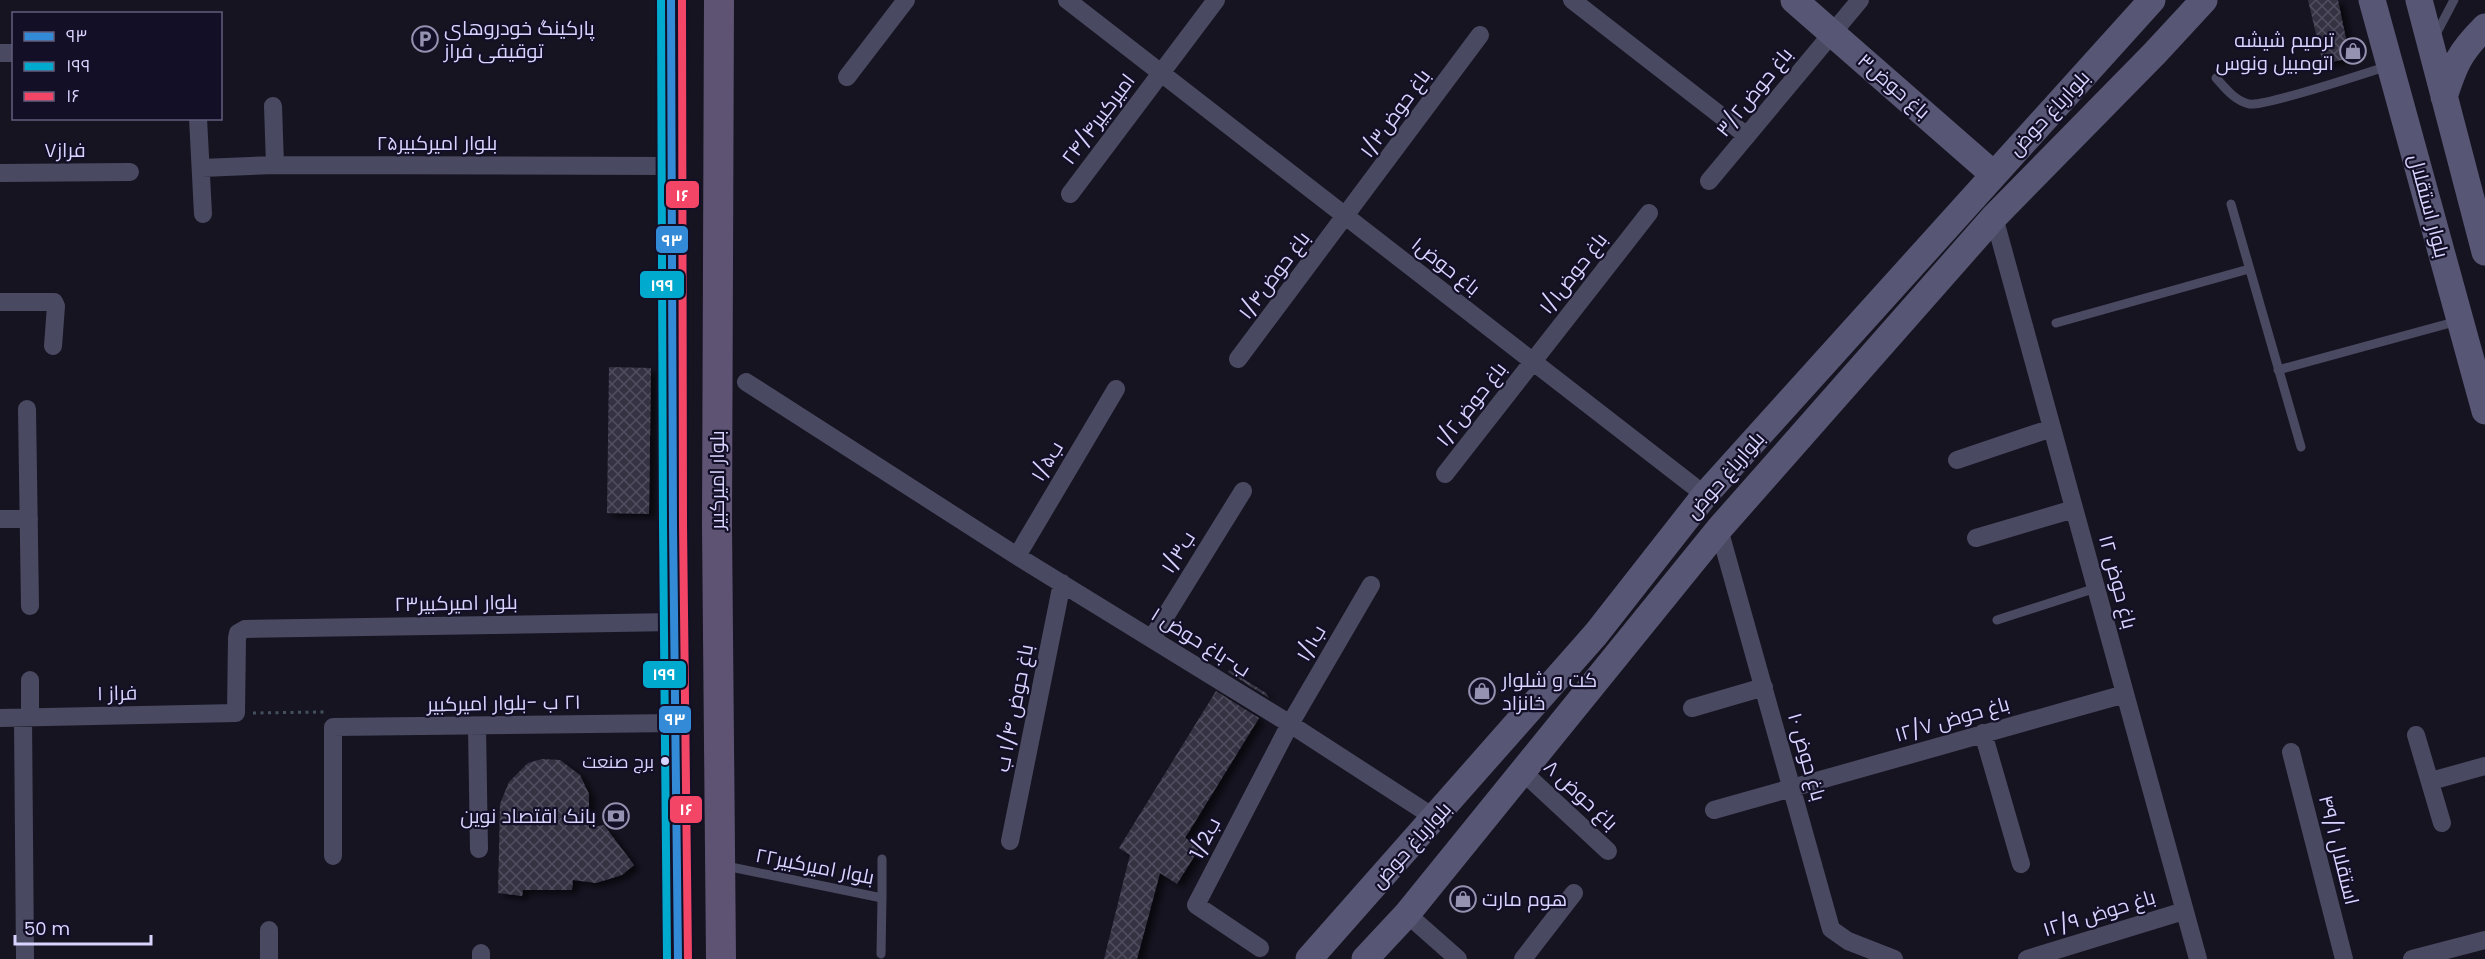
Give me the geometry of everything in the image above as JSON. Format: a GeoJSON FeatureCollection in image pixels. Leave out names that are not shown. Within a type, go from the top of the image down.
{"type":"FeatureCollection","features":[{"type":"Feature","properties":{"kind":"main road"},"geometry":{"type":"LineString","coordinates":[[671,0],[678,959]]}},
{"type":"Feature","properties":{"kind":"main road","name":"بلوار امیرکبیر"},"geometry":{"type":"LineString","coordinates":[[719,0],[717,507],[721,959]]}},
{"type":"Feature","properties":{"kind":"main road","name":"باغ حوض۳"},"geometry":{"type":"LineString","coordinates":[[1794,0],[1994,174]]}},
{"type":"Feature","properties":{"kind":"main road","name":"بلوارباغ حوض"},"geometry":{"type":"LineString","coordinates":[[1309,959],[1605,622],[1705,495],[2152,0]]}},
{"type":"Feature","properties":{"kind":"main road","name":"بلوارباغ حوض"},"geometry":{"type":"LineString","coordinates":[[1365,959],[1407,914],[1719,529],[1994,217],[2204,0]]}},
{"type":"Feature","properties":{"kind":"main road","name":"بلوار استقلال"},"geometry":{"type":"LineString","coordinates":[[2372,0],[2485,411]]}},
{"type":"Feature","properties":{"kind":"main road"},"geometry":{"type":"LineString","coordinates":[[2419,0],[2485,252]]}},
{"type":"Feature","properties":{"kind":"main road"},"geometry":{"type":"LineString","coordinates":[[2129,26],[2155,53]]}},
{"type":"Feature","properties":{"kind":"main road"},"geometry":{"type":"LineString","coordinates":[[2444,97],[2454,64],[2485,27]]}},
{"type":"Feature","properties":{"kind":"main road"},"geometry":{"type":"LineString","coordinates":[[673,503],[717,507]]}},
{"type":"Feature","properties":{"kind":"main road"},"geometry":{"type":"LineString","coordinates":[[1605,622],[1630,640]]}},
{"type":"Feature","properties":{"kind":"street"},"geometry":{"type":"LineString","coordinates":[[848,77],[906,0]]}},
{"type":"Feature","properties":{"kind":"street","name":"باغ حوض۱"},"geometry":{"type":"LineString","coordinates":[[1067,0],[1162,71],[1346,217],[1705,495]]}},
{"type":"Feature","properties":{"kind":"street","name":"امیرکبیر۲۴/۴"},"geometry":{"type":"LineString","coordinates":[[1070,194],[1216,0]]}},
{"type":"Feature","properties":{"kind":"street"},"geometry":{"type":"LineString","coordinates":[[1572,0],[1747,136]]}},
{"type":"Feature","properties":{"kind":"street","name":"باغ حوض۳/۲"},"geometry":{"type":"LineString","coordinates":[[1709,181],[1860,0]]}},
{"type":"Feature","properties":{"kind":"street","name":"باغ حوض۱/۳"},"geometry":{"type":"LineString","coordinates":[[1346,217],[1480,35]]}},
{"type":"Feature","properties":{"kind":"street"},"geometry":{"type":"LineString","coordinates":[[273,106],[275,165]]}},
{"type":"Feature","properties":{"kind":"street"},"geometry":{"type":"LineString","coordinates":[[198,120],[203,214]]}},
{"type":"Feature","properties":{"kind":"street","name":"بلوار امیرکبیر۲۵"},"geometry":{"type":"LineString","coordinates":[[202,168],[275,165],[672,166]]}},
{"type":"Feature","properties":{"kind":"street","name":"فراز۷"},"geometry":{"type":"LineString","coordinates":[[0,172],[130,172]]}},
{"type":"Feature","properties":{"kind":"street","name":"باغ حوض۱/۱"},"geometry":{"type":"LineString","coordinates":[[1533,361],[1649,213]]}},
{"type":"Feature","properties":{"kind":"street","name":"باغ حوض۱/۴"},"geometry":{"type":"LineString","coordinates":[[1238,359],[1346,217]]}},
{"type":"Feature","properties":{"kind":"street","name":"۱۲ باغ حوض"},"geometry":{"type":"LineString","coordinates":[[1994,217],[2198,959]]}},
{"type":"Feature","properties":{"kind":"street"},"geometry":{"type":"LineString","coordinates":[[0,302],[54,302],[56,306],[53,346]]}},
{"type":"Feature","properties":{"kind":"street","name":"باغ حوض۱/۲"},"geometry":{"type":"LineString","coordinates":[[1445,474],[1533,361]]}},
{"type":"Feature","properties":{"kind":"street","name":"۱ ب-باغ حوض"},"geometry":{"type":"LineString","coordinates":[[746,382],[943,506],[1017,556],[1290,724],[1435,818]]}},
{"type":"Feature","properties":{"kind":"street","name":"ب۱/۵"},"geometry":{"type":"LineString","coordinates":[[1017,556],[1116,389]]}},
{"type":"Feature","properties":{"kind":"street"},"geometry":{"type":"LineString","coordinates":[[27,410],[30,606]]}},
{"type":"Feature","properties":{"kind":"street"},"geometry":{"type":"LineString","coordinates":[[1957,460],[2052,428]]}},
{"type":"Feature","properties":{"kind":"street","name":"ب۱/۳"},"geometry":{"type":"LineString","coordinates":[[1152,638],[1243,491]]}},
{"type":"Feature","properties":{"kind":"street"},"geometry":{"type":"LineString","coordinates":[[1976,538],[2074,509]]}},
{"type":"Feature","properties":{"kind":"street"},"geometry":{"type":"LineString","coordinates":[[0,519],[29,519]]}},
{"type":"Feature","properties":{"kind":"street","name":"۱۰ باغ حوض"},"geometry":{"type":"LineString","coordinates":[[1719,529],[1831,929],[1848,941],[1894,959]]}},
{"type":"Feature","properties":{"kind":"street","name":"باغ حوض ۱/۴ ب"},"geometry":{"type":"LineString","coordinates":[[1010,841],[1062,583]]}},
{"type":"Feature","properties":{"kind":"street","name":"ب۱/۱"},"geometry":{"type":"LineString","coordinates":[[1290,724],[1371,585]]}},
{"type":"Feature","properties":{"kind":"street","name":"۲۳بلوار امیرکبیر"},"geometry":{"type":"LineString","coordinates":[[236,713],[237,638],[238,633],[245,629],[675,622]]}},
{"type":"Feature","properties":{"kind":"street"},"geometry":{"type":"LineString","coordinates":[[25,959],[27,717],[30,680]]}},
{"type":"Feature","properties":{"kind":"street"},"geometry":{"type":"LineString","coordinates":[[1692,708],[1764,687]]}},
{"type":"Feature","properties":{"kind":"street","name":"۱۲/۷ باغ حوض"},"geometry":{"type":"LineString","coordinates":[[1714,810],[2125,694]]}},
{"type":"Feature","properties":{"kind":"street","name":"فراز ۱"},"geometry":{"type":"LineString","coordinates":[[0,718],[236,713]]}},
{"type":"Feature","properties":{"kind":"street","name":"٢١ ب -بلوار امیرکبیر"},"geometry":{"type":"LineString","coordinates":[[333,727],[675,723]]}},
{"type":"Feature","properties":{"kind":"street","name":"1/2ب"},"geometry":{"type":"LineString","coordinates":[[1260,948],[1196,905],[1290,724]]}},
{"type":"Feature","properties":{"kind":"street"},"geometry":{"type":"LineString","coordinates":[[333,727],[333,856]]}},
{"type":"Feature","properties":{"kind":"street"},"geometry":{"type":"LineString","coordinates":[[477,727],[479,849]]}},
{"type":"Feature","properties":{"kind":"street"},"geometry":{"type":"LineString","coordinates":[[1983,733],[2021,864]]}},
{"type":"Feature","properties":{"kind":"street"},"geometry":{"type":"LineString","coordinates":[[2416,735],[2442,823]]}},
{"type":"Feature","properties":{"kind":"street","name":"۴۹/۱ استقلال"},"geometry":{"type":"LineString","coordinates":[[2291,752],[2344,959]]}},
{"type":"Feature","properties":{"kind":"street"},"geometry":{"type":"LineString","coordinates":[[2431,781],[2485,766]]}},
{"type":"Feature","properties":{"kind":"street","name":"۸ باغ حوض"},"geometry":{"type":"LineString","coordinates":[[1523,772],[1608,851]]}},
{"type":"Feature","properties":{"kind":"street"},"geometry":{"type":"LineString","coordinates":[[1523,959],[1574,893]]}},
{"type":"Feature","properties":{"kind":"street","name":"۱۲/۹ باغ حوض"},"geometry":{"type":"LineString","coordinates":[[2027,959],[2084,951],[2184,911]]}},
{"type":"Feature","properties":{"kind":"street"},"geometry":{"type":"LineString","coordinates":[[1407,914],[1458,959]]}},
{"type":"Feature","properties":{"kind":"street"},"geometry":{"type":"LineString","coordinates":[[269,930],[269,959]]}},
{"type":"Feature","properties":{"kind":"street"},"geometry":{"type":"LineString","coordinates":[[2412,959],[2436,956],[2485,940]]}},
{"type":"Feature","properties":{"kind":"lane"},"geometry":{"type":"LineString","coordinates":[[2431,45],[2454,0]]}},
{"type":"Feature","properties":{"kind":"lane"},"geometry":{"type":"LineString","coordinates":[[2217,78],[2232,97],[2251,104],[2275,100],[2390,65]]}},
{"type":"Feature","properties":{"kind":"lane"},"geometry":{"type":"LineString","coordinates":[[2231,204],[2301,447]]}},
{"type":"Feature","properties":{"kind":"lane"},"geometry":{"type":"LineString","coordinates":[[2056,322],[2249,269]]}},
{"type":"Feature","properties":{"kind":"lane"},"geometry":{"type":"LineString","coordinates":[[2278,370],[2460,320]]}},
{"type":"Feature","properties":{"kind":"lane"},"geometry":{"type":"LineString","coordinates":[[1997,620],[2096,588]]}},
{"type":"Feature","properties":{"kind":"lane"},"geometry":{"type":"LineString","coordinates":[[882,859],[882,898]]}},
{"type":"Feature","properties":{"kind":"lane","name":"بلوار امیرکبیر۲۲"},"geometry":{"type":"LineString","coordinates":[[720,865],[882,898],[881,954]]}},
{"type":"Feature","properties":{"kind":"path"},"geometry":{"type":"LineString","coordinates":[[236,713],[332,712],[333,727]]}},
{"type":"Feature","properties":{"kind":"building"},"geometry":{"type":"Polygon","coordinates":[[[2308,0],[2338,0],[2350,58],[2323,64],[2308,0]]]}},
{"type":"Feature","properties":{"kind":"building"},"geometry":{"type":"Polygon","coordinates":[[[609,367],[651,368],[649,514],[607,513],[609,367]]]}},
{"type":"Feature","properties":{"kind":"building"},"geometry":{"type":"Polygon","coordinates":[[[1229,670],[1266,693],[1269,698],[1228,672],[1229,670]]]}},
{"type":"Feature","properties":{"kind":"building"},"geometry":{"type":"Polygon","coordinates":[[[1216,691],[1259,718],[1185,838],[1200,847],[1177,884],[1160,873],[1137,959],[1104,959],[1130,855],[1119,848],[1216,691]]]}},
{"type":"Feature","properties":{"kind":"building","name":"برج صنعت"},"geometry":{"type":"Polygon","coordinates":[[[542,759],[560,760],[580,775],[589,794],[589,828],[604,825],[634,865],[622,875],[596,883],[573,880],[572,890],[523,890],[522,896],[498,893],[500,804],[509,782],[528,763],[542,759]]]}},
{"type":"Feature","properties":{"kind":"transit line","name":"۱۹۹"},"geometry":{"type":"LineString","coordinates":[[661,0],[667,959]]}},
{"type":"Feature","properties":{"kind":"transit line","name":"۹۳"},"geometry":{"type":"LineString","coordinates":[[671,0],[673,525],[678,959]]}},
{"type":"Feature","properties":{"kind":"transit line","name":"۱۶"},"geometry":{"type":"LineString","coordinates":[[682,0],[683,525],[688,959]]}},
{"type":"Feature","properties":{"kind":"place","name":"پارکینگ خودروهای توقیفی فراز"},"geometry":{"type":"Point","coordinates":[425,39]}},
{"type":"Feature","properties":{"kind":"place","name":"ترمیم شیشه اتومبیل ونوس"},"geometry":{"type":"Point","coordinates":[2353,51]}},
{"type":"Feature","properties":{"kind":"place","name":"کت و شلوار خانزاد"},"geometry":{"type":"Point","coordinates":[1482,691]}},
{"type":"Feature","properties":{"kind":"place","name":"برج صنعت"},"geometry":{"type":"Point","coordinates":[665,761]}},
{"type":"Feature","properties":{"kind":"place","name":"بانک اقتصاد نوین"},"geometry":{"type":"Point","coordinates":[616,816]}},
{"type":"Feature","properties":{"kind":"place","name":"هوم مارت"},"geometry":{"type":"Point","coordinates":[1463,899]}}]}
